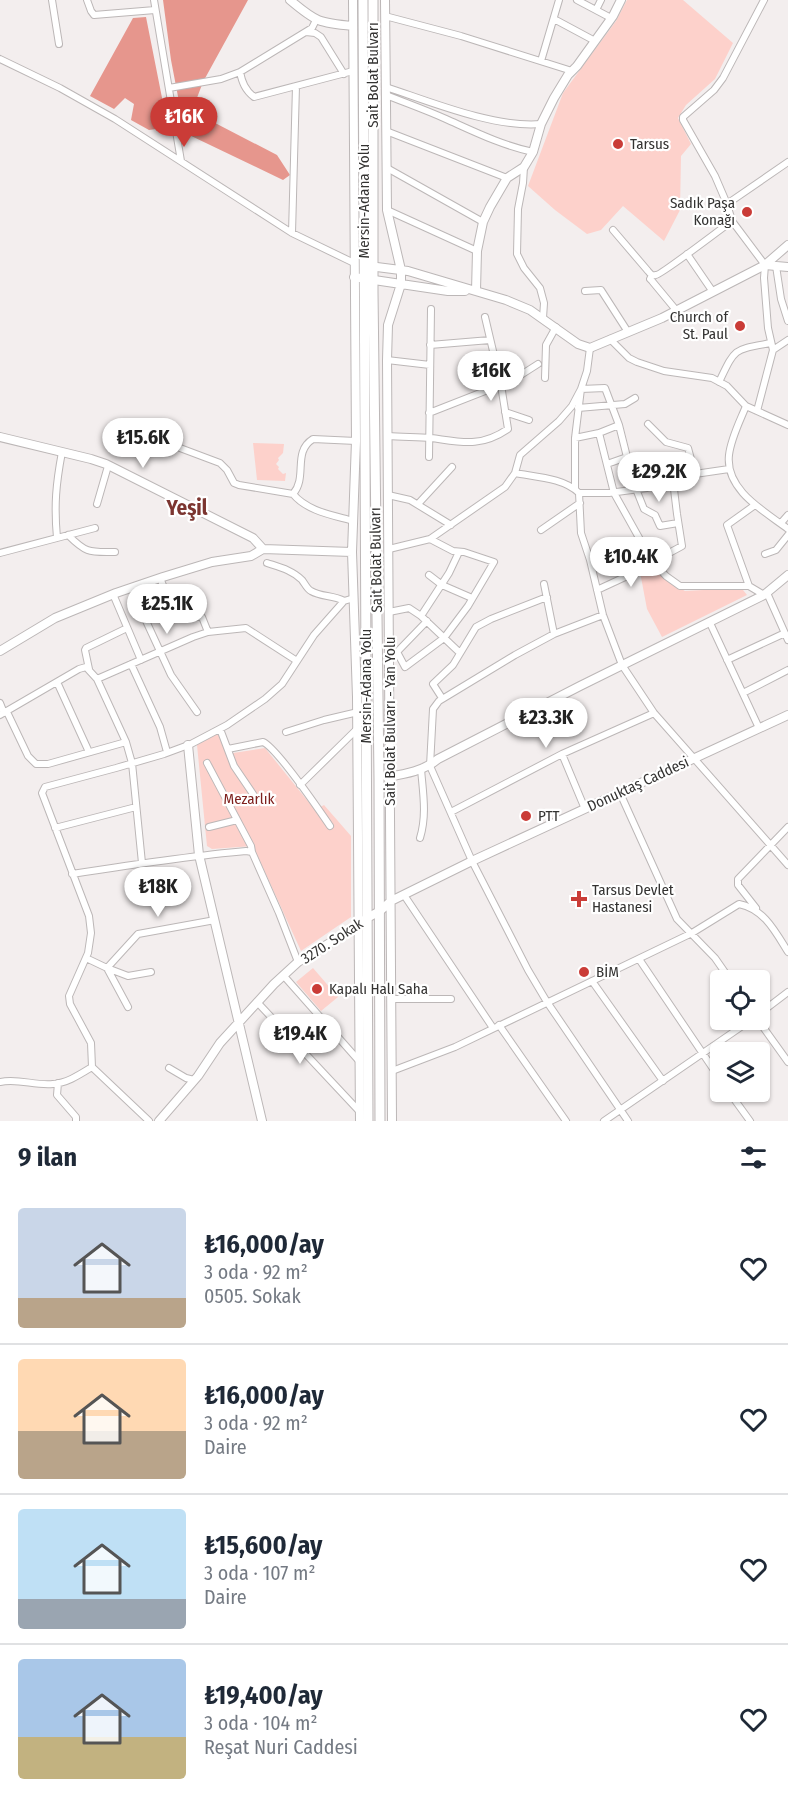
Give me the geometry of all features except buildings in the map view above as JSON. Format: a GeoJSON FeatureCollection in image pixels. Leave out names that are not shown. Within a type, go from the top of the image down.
{"type":"FeatureCollection","features":[{"type":"Feature","properties":{"kind":"highway","name":"Mersin-Adana Yolu"},"geometry":{"type":"LineString","coordinates":[[363,0],[368,1121]]}},
{"type":"Feature","properties":{"kind":"highway","name":"Sait Bolat Bulvarı"},"geometry":{"type":"LineString","coordinates":[[364,265],[373,0]]}},
{"type":"Feature","properties":{"kind":"highway","name":"Sait Bolat Bulvarı"},"geometry":{"type":"LineString","coordinates":[[364,278],[379,778],[380,1121]]}},
{"type":"Feature","properties":{"kind":"street"},"geometry":{"type":"LineString","coordinates":[[52,0],[59,44]]}},
{"type":"Feature","properties":{"kind":"street"},"geometry":{"type":"LineString","coordinates":[[87,0],[94,15],[155,10]]}},
{"type":"Feature","properties":{"kind":"street"},"geometry":{"type":"LineString","coordinates":[[154,0],[181,161]]}},
{"type":"Feature","properties":{"kind":"street"},"geometry":{"type":"LineString","coordinates":[[353,0],[353,71],[364,265]]}},
{"type":"Feature","properties":{"kind":"street","name":"Sait Bolat Bulvarı - Yan Yolu"},"geometry":{"type":"LineString","coordinates":[[385,0],[387,210],[401,270],[401,285],[388,325],[387,360],[389,612],[393,652],[390,777],[392,1121]]}},
{"type":"Feature","properties":{"kind":"street"},"geometry":{"type":"LineString","coordinates":[[541,61],[559,0]]}},
{"type":"Feature","properties":{"kind":"street"},"geometry":{"type":"LineString","coordinates":[[577,0],[611,18]]}},
{"type":"Feature","properties":{"kind":"street"},"geometry":{"type":"LineString","coordinates":[[596,10],[601,0]]}},
{"type":"Feature","properties":{"kind":"street"},"geometry":{"type":"LineString","coordinates":[[543,318],[544,303],[540,288],[524,268],[517,254],[518,209],[524,183],[524,167],[532,152],[541,124],[563,82],[595,41],[621,0]]}},
{"type":"Feature","properties":{"kind":"street"},"geometry":{"type":"LineString","coordinates":[[757,411],[772,347],[768,328],[765,265],[732,221],[715,176],[683,117],[714,90],[723,78],[764,0]]}},
{"type":"Feature","properties":{"kind":"street"},"geometry":{"type":"LineString","coordinates":[[294,2],[311,18],[324,23],[353,26]]}},
{"type":"Feature","properties":{"kind":"street"},"geometry":{"type":"LineString","coordinates":[[385,16],[572,70]]}},
{"type":"Feature","properties":{"kind":"street"},"geometry":{"type":"LineString","coordinates":[[554,19],[595,41]]}},
{"type":"Feature","properties":{"kind":"street"},"geometry":{"type":"LineString","coordinates":[[169,88],[240,72],[312,28],[316,20]]}},
{"type":"Feature","properties":{"kind":"street"},"geometry":{"type":"LineString","coordinates":[[305,32],[315,33],[321,37],[344,74]]}},
{"type":"Feature","properties":{"kind":"street"},"geometry":{"type":"LineString","coordinates":[[0,59],[60,88],[115,119],[292,233],[364,265],[401,270],[506,300],[543,318],[578,345],[590,348],[676,310],[765,265],[788,245]]}},
{"type":"Feature","properties":{"kind":"street"},"geometry":{"type":"LineString","coordinates":[[240,72],[248,93],[254,97],[353,71]]}},
{"type":"Feature","properties":{"kind":"street"},"geometry":{"type":"LineString","coordinates":[[292,233],[296,86]]}},
{"type":"Feature","properties":{"kind":"street"},"geometry":{"type":"LineString","coordinates":[[386,91],[523,126],[541,124]]}},
{"type":"Feature","properties":{"kind":"street"},"geometry":{"type":"LineString","coordinates":[[386,91],[490,139],[532,152]]}},
{"type":"Feature","properties":{"kind":"street"},"geometry":{"type":"LineString","coordinates":[[386,131],[507,178]]}},
{"type":"Feature","properties":{"kind":"street"},"geometry":{"type":"LineString","coordinates":[[727,204],[788,162]]}},
{"type":"Feature","properties":{"kind":"street"},"geometry":{"type":"LineString","coordinates":[[476,291],[477,251],[483,222],[507,178],[524,167]]}},
{"type":"Feature","properties":{"kind":"street"},"geometry":{"type":"LineString","coordinates":[[387,168],[483,222]]}},
{"type":"Feature","properties":{"kind":"street"},"geometry":{"type":"LineString","coordinates":[[387,210],[477,251]]}},
{"type":"Feature","properties":{"kind":"street"},"geometry":{"type":"LineString","coordinates":[[651,275],[657,276],[665,272],[732,221]]}},
{"type":"Feature","properties":{"kind":"street"},"geometry":{"type":"LineString","coordinates":[[613,230],[651,275],[650,279],[676,310]]}},
{"type":"Feature","properties":{"kind":"street"},"geometry":{"type":"LineString","coordinates":[[687,254],[712,292]]}},
{"type":"Feature","properties":{"kind":"street"},"geometry":{"type":"LineString","coordinates":[[765,265],[788,267]]}},
{"type":"Feature","properties":{"kind":"street"},"geometry":{"type":"LineString","coordinates":[[776,266],[781,299],[788,321]]}},
{"type":"Feature","properties":{"kind":"street"},"geometry":{"type":"LineString","coordinates":[[360,1121],[358,712],[352,552],[364,278],[448,291],[476,291]]}},
{"type":"Feature","properties":{"kind":"street"},"geometry":{"type":"LineString","coordinates":[[585,291],[601,290],[628,332]]}},
{"type":"Feature","properties":{"kind":"street"},"geometry":{"type":"LineString","coordinates":[[429,458],[430,309]]}},
{"type":"Feature","properties":{"kind":"street"},"geometry":{"type":"LineString","coordinates":[[388,436],[429,438],[462,444],[479,442],[500,435],[508,429],[501,385],[484,317]]}},
{"type":"Feature","properties":{"kind":"street"},"geometry":{"type":"LineString","coordinates":[[545,378],[546,345],[556,327]]}},
{"type":"Feature","properties":{"kind":"street"},"geometry":{"type":"LineString","coordinates":[[610,339],[629,358],[637,362],[664,371],[712,378],[727,386],[746,406],[788,425]]}},
{"type":"Feature","properties":{"kind":"street"},"geometry":{"type":"LineString","coordinates":[[430,345],[490,340]]}},
{"type":"Feature","properties":{"kind":"street"},"geometry":{"type":"LineString","coordinates":[[718,382],[733,353],[742,348],[772,347],[788,340]]}},
{"type":"Feature","properties":{"kind":"street"},"geometry":{"type":"LineString","coordinates":[[388,549],[430,539],[505,487],[515,473],[520,455],[559,421],[572,406],[587,371],[590,348]]}},
{"type":"Feature","properties":{"kind":"street"},"geometry":{"type":"LineString","coordinates":[[387,360],[430,365]]}},
{"type":"Feature","properties":{"kind":"street"},"geometry":{"type":"LineString","coordinates":[[429,413],[501,385],[538,364]]}},
{"type":"Feature","properties":{"kind":"street"},"geometry":{"type":"LineString","coordinates":[[581,389],[605,388],[619,425],[627,456],[607,464]]}},
{"type":"Feature","properties":{"kind":"street"},"geometry":{"type":"LineString","coordinates":[[581,389],[575,438],[581,533],[603,615],[622,665],[654,713],[772,844],[788,865]]}},
{"type":"Feature","properties":{"kind":"street"},"geometry":{"type":"LineString","coordinates":[[578,408],[625,404],[636,398]]}},
{"type":"Feature","properties":{"kind":"street"},"geometry":{"type":"LineString","coordinates":[[746,406],[729,453],[729,469],[736,486],[755,505],[788,529]]}},
{"type":"Feature","properties":{"kind":"street"},"geometry":{"type":"LineString","coordinates":[[506,412],[529,420]]}},
{"type":"Feature","properties":{"kind":"street"},"geometry":{"type":"LineString","coordinates":[[648,424],[666,441],[688,448],[695,474]]}},
{"type":"Feature","properties":{"kind":"street"},"geometry":{"type":"LineString","coordinates":[[149,425],[172,445],[220,463],[234,483],[293,494],[300,502],[321,512],[353,521]]}},
{"type":"Feature","properties":{"kind":"street"},"geometry":{"type":"LineString","coordinates":[[575,438],[619,425]]}},
{"type":"Feature","properties":{"kind":"street"},"geometry":{"type":"LineString","coordinates":[[598,433],[614,493],[652,561],[666,576],[680,586],[749,586],[765,594],[788,640]]}},
{"type":"Feature","properties":{"kind":"street"},"geometry":{"type":"LineString","coordinates":[[0,437],[91,459],[108,466],[253,538],[263,549]]}},
{"type":"Feature","properties":{"kind":"street"},"geometry":{"type":"LineString","coordinates":[[293,494],[299,484],[302,449],[310,440],[356,441]]}},
{"type":"Feature","properties":{"kind":"street"},"geometry":{"type":"LineString","coordinates":[[57,538],[54,506],[62,452]]}},
{"type":"Feature","properties":{"kind":"street"},"geometry":{"type":"LineString","coordinates":[[98,504],[108,466]]}},
{"type":"Feature","properties":{"kind":"street"},"geometry":{"type":"LineString","coordinates":[[418,504],[452,467]]}},
{"type":"Feature","properties":{"kind":"street"},"geometry":{"type":"LineString","coordinates":[[515,473],[560,482],[577,491],[614,493],[674,481],[695,474],[729,469]]}},
{"type":"Feature","properties":{"kind":"street"},"geometry":{"type":"LineString","coordinates":[[597,590],[625,578],[682,546],[674,481]]}},
{"type":"Feature","properties":{"kind":"street"},"geometry":{"type":"LineString","coordinates":[[636,489],[644,508],[655,515],[660,526],[678,523]]}},
{"type":"Feature","properties":{"kind":"street"},"geometry":{"type":"LineString","coordinates":[[388,495],[410,500],[451,525]]}},
{"type":"Feature","properties":{"kind":"street"},"geometry":{"type":"LineString","coordinates":[[541,530],[580,503]]}},
{"type":"Feature","properties":{"kind":"street"},"geometry":{"type":"LineString","coordinates":[[749,586],[727,525],[755,505]]}},
{"type":"Feature","properties":{"kind":"street"},"geometry":{"type":"LineString","coordinates":[[781,523],[788,515]]}},
{"type":"Feature","properties":{"kind":"street"},"geometry":{"type":"LineString","coordinates":[[0,553],[95,528]]}},
{"type":"Feature","properties":{"kind":"street"},"geometry":{"type":"LineString","coordinates":[[68,535],[77,545],[89,552],[115,552]]}},
{"type":"Feature","properties":{"kind":"street"},"geometry":{"type":"LineString","coordinates":[[765,554],[776,549],[788,535]]}},
{"type":"Feature","properties":{"kind":"street"},"geometry":{"type":"LineString","coordinates":[[430,539],[459,552],[494,562],[444,638],[405,667],[393,652],[424,619],[459,552]]}},
{"type":"Feature","properties":{"kind":"street"},"geometry":{"type":"LineString","coordinates":[[0,651],[56,618],[113,594],[212,562],[250,556],[263,549],[352,552]]}},
{"type":"Feature","properties":{"kind":"street"},"geometry":{"type":"LineString","coordinates":[[267,563],[293,573],[309,591],[344,601]]}},
{"type":"Feature","properties":{"kind":"street"},"geometry":{"type":"LineString","coordinates":[[379,778],[430,766],[438,759],[765,594],[788,574]]}},
{"type":"Feature","properties":{"kind":"street"},"geometry":{"type":"LineString","coordinates":[[429,575],[442,585],[472,598]]}},
{"type":"Feature","properties":{"kind":"street"},"geometry":{"type":"LineString","coordinates":[[160,578],[173,610],[184,616],[202,617],[208,632]]}},
{"type":"Feature","properties":{"kind":"street"},"geometry":{"type":"LineString","coordinates":[[544,584],[554,634]]}},
{"type":"Feature","properties":{"kind":"street"},"geometry":{"type":"LineString","coordinates":[[113,594],[141,660]]}},
{"type":"Feature","properties":{"kind":"street"},"geometry":{"type":"LineString","coordinates":[[442,698],[433,684],[453,665],[476,627],[483,622],[547,597]]}},
{"type":"Feature","properties":{"kind":"street"},"geometry":{"type":"LineString","coordinates":[[150,1121],[92,1067],[91,1043],[70,1004],[69,996],[86,958],[91,933],[89,916],[42,793],[45,787],[167,752],[188,745],[220,729],[265,699],[282,684],[314,635],[344,601],[354,598]]}},
{"type":"Feature","properties":{"kind":"street"},"geometry":{"type":"LineString","coordinates":[[389,612],[409,608],[460,653]]}},
{"type":"Feature","properties":{"kind":"street"},"geometry":{"type":"LineString","coordinates":[[141,610],[171,675],[196,712]]}},
{"type":"Feature","properties":{"kind":"street"},"geometry":{"type":"LineString","coordinates":[[603,615],[554,634],[442,698],[433,710],[430,766],[472,861],[528,970],[547,1002],[628,1121]]}},
{"type":"Feature","properties":{"kind":"street"},"geometry":{"type":"LineString","coordinates":[[710,623],[759,728]]}},
{"type":"Feature","properties":{"kind":"street"},"geometry":{"type":"LineString","coordinates":[[127,628],[85,650],[89,669],[97,679],[126,742],[132,763],[142,863]]}},
{"type":"Feature","properties":{"kind":"street"},"geometry":{"type":"LineString","coordinates":[[97,679],[208,632],[249,629],[297,661]]}},
{"type":"Feature","properties":{"kind":"street"},"geometry":{"type":"LineString","coordinates":[[727,660],[785,633]]}},
{"type":"Feature","properties":{"kind":"street"},"geometry":{"type":"LineString","coordinates":[[131,664],[160,727],[167,752]]}},
{"type":"Feature","properties":{"kind":"street"},"geometry":{"type":"LineString","coordinates":[[4,713],[79,669],[86,667],[89,669]]}},
{"type":"Feature","properties":{"kind":"street"},"geometry":{"type":"LineString","coordinates":[[743,693],[788,670]]}},
{"type":"Feature","properties":{"kind":"street"},"geometry":{"type":"LineString","coordinates":[[57,682],[89,752]]}},
{"type":"Feature","properties":{"kind":"street"},"geometry":{"type":"LineString","coordinates":[[0,703],[28,756],[36,764],[48,764],[126,742]]}},
{"type":"Feature","properties":{"kind":"street"},"geometry":{"type":"LineString","coordinates":[[286,732],[358,712]]}},
{"type":"Feature","properties":{"kind":"street"},"geometry":{"type":"LineString","coordinates":[[452,812],[562,754],[654,713]]}},
{"type":"Feature","properties":{"kind":"street","name":"Donuktaş Caddesi"},"geometry":{"type":"LineString","coordinates":[[391,901],[585,808],[788,715]]}},
{"type":"Feature","properties":{"kind":"street"},"geometry":{"type":"LineString","coordinates":[[220,729],[234,766],[253,794]]}},
{"type":"Feature","properties":{"kind":"street"},"geometry":{"type":"LineString","coordinates":[[300,785],[358,729]]}},
{"type":"Feature","properties":{"kind":"street"},"geometry":{"type":"LineString","coordinates":[[228,749],[263,742],[268,744],[330,826]]}},
{"type":"Feature","properties":{"kind":"street"},"geometry":{"type":"LineString","coordinates":[[188,745],[199,855],[262,1121]]}},
{"type":"Feature","properties":{"kind":"street"},"geometry":{"type":"LineString","coordinates":[[562,754],[585,808]]}},
{"type":"Feature","properties":{"kind":"street"},"geometry":{"type":"LineString","coordinates":[[207,763],[251,846],[298,962]]}},
{"type":"Feature","properties":{"kind":"street"},"geometry":{"type":"LineString","coordinates":[[420,838],[425,809],[421,769]]}},
{"type":"Feature","properties":{"kind":"street"},"geometry":{"type":"LineString","coordinates":[[620,793],[677,919],[715,958],[723,970]]}},
{"type":"Feature","properties":{"kind":"street"},"geometry":{"type":"LineString","coordinates":[[55,828],[136,807]]}},
{"type":"Feature","properties":{"kind":"street"},"geometry":{"type":"LineString","coordinates":[[209,827],[237,820]]}},
{"type":"Feature","properties":{"kind":"street"},"geometry":{"type":"LineString","coordinates":[[788,827],[738,879],[738,885],[788,952]]}},
{"type":"Feature","properties":{"kind":"street"},"geometry":{"type":"LineString","coordinates":[[72,874],[199,855],[252,852]]}},
{"type":"Feature","properties":{"kind":"street"},"geometry":{"type":"LineString","coordinates":[[404,895],[496,1027],[567,1121]]}},
{"type":"Feature","properties":{"kind":"street","name":"3270. Sokak"},"geometry":{"type":"LineString","coordinates":[[159,1121],[194,1080],[220,1043],[283,975],[298,962],[358,926],[391,901]]}},
{"type":"Feature","properties":{"kind":"street"},"geometry":{"type":"LineString","coordinates":[[392,1071],[455,1047],[692,933],[739,904],[751,906],[760,912]]}},
{"type":"Feature","properties":{"kind":"street"},"geometry":{"type":"LineString","coordinates":[[107,968],[138,934],[215,920]]}},
{"type":"Feature","properties":{"kind":"street"},"geometry":{"type":"LineString","coordinates":[[86,958],[128,976],[151,972]]}},
{"type":"Feature","properties":{"kind":"street"},"geometry":{"type":"LineString","coordinates":[[639,958],[710,1065]]}},
{"type":"Feature","properties":{"kind":"street"},"geometry":{"type":"LineString","coordinates":[[107,968],[128,1007]]}},
{"type":"Feature","properties":{"kind":"street"},"geometry":{"type":"LineString","coordinates":[[283,975],[360,1062]]}},
{"type":"Feature","properties":{"kind":"street"},"geometry":{"type":"LineString","coordinates":[[592,981],[663,1082]]}},
{"type":"Feature","properties":{"kind":"street"},"geometry":{"type":"LineString","coordinates":[[770,1006],[788,992]]}},
{"type":"Feature","properties":{"kind":"street"},"geometry":{"type":"LineString","coordinates":[[392,999],[451,999]]}},
{"type":"Feature","properties":{"kind":"street"},"geometry":{"type":"LineString","coordinates":[[257,1002],[360,1112]]}},
{"type":"Feature","properties":{"kind":"street"},"geometry":{"type":"LineString","coordinates":[[604,1121],[737,1030]]}},
{"type":"Feature","properties":{"kind":"street"},"geometry":{"type":"LineString","coordinates":[[765,1030],[788,1062]]}},
{"type":"Feature","properties":{"kind":"street"},"geometry":{"type":"LineString","coordinates":[[0,1082],[58,1083],[68,1081],[92,1067]]}},
{"type":"Feature","properties":{"kind":"street"},"geometry":{"type":"LineString","coordinates":[[169,1068],[194,1080]]}},
{"type":"Feature","properties":{"kind":"street"},"geometry":{"type":"LineString","coordinates":[[58,1083],[57,1095],[76,1121]]}},
{"type":"Feature","properties":{"kind":"street"},"geometry":{"type":"LineString","coordinates":[[736,1102],[750,1121]]}},
{"type":"Feature","properties":{"kind":"green space"},"geometry":{"type":"Polygon","coordinates":[[[627,0],[683,0],[733,43],[715,79],[686,105],[678,118],[691,144],[681,156],[680,210],[664,241],[623,206],[601,230],[587,234],[528,186],[563,93],[616,21],[627,0]]]}},
{"type":"Feature","properties":{"kind":"green space"},"geometry":{"type":"Polygon","coordinates":[[[253,443],[284,444],[283,453],[276,464],[283,474],[286,473],[285,481],[257,480],[253,443]]]}},
{"type":"Feature","properties":{"kind":"green space"},"geometry":{"type":"Polygon","coordinates":[[[650,566],[685,591],[739,588],[747,595],[662,637],[647,609],[640,572],[650,566]]]}},
{"type":"Feature","properties":{"kind":"green space","name":"Mezarlık"},"geometry":{"type":"Polygon","coordinates":[[[221,732],[233,753],[265,748],[315,810],[324,805],[351,836],[351,917],[301,951],[253,846],[212,849],[207,846],[197,745],[221,732]]]}},
{"type":"Feature","properties":{"kind":"green space","name":"Kapalı Halı Saha"},"geometry":{"type":"Polygon","coordinates":[[[313,968],[338,997],[321,1011],[296,982],[313,968]]]}},
{"type":"Feature","properties":{"kind":"shaded area"},"geometry":{"type":"Polygon","coordinates":[[[163,0],[248,0],[203,82],[192,111],[277,155],[290,175],[283,180],[185,133],[171,60],[163,0]]]}},
{"type":"Feature","properties":{"kind":"shaded area"},"geometry":{"type":"Polygon","coordinates":[[[146,17],[167,123],[149,130],[131,120],[134,104],[125,98],[114,109],[90,96],[133,18],[146,17]]]}},
{"type":"Feature","properties":{"kind":"place","name":"Tarsus"},"geometry":{"type":"Point","coordinates":[618,144]}},
{"type":"Feature","properties":{"kind":"place","name":"Sadık Paşa Konağı"},"geometry":{"type":"Point","coordinates":[747,212]}},
{"type":"Feature","properties":{"kind":"place","name":"Church of St. Paul"},"geometry":{"type":"Point","coordinates":[740,326]}},
{"type":"Feature","properties":{"kind":"place","name":"PTT"},"geometry":{"type":"Point","coordinates":[526,816]}},
{"type":"Feature","properties":{"kind":"place","name":"Tarsus Devlet Hastanesi"},"geometry":{"type":"Point","coordinates":[579,899]}},
{"type":"Feature","properties":{"kind":"place","name":"BİM"},"geometry":{"type":"Point","coordinates":[584,972]}},
{"type":"Feature","properties":{"kind":"place","name":"Kapalı Halı Saha"},"geometry":{"type":"Point","coordinates":[317,989]}},
{"type":"Feature","properties":{"kind":"district","name":"Yeşil"},"geometry":{"type":"Point","coordinates":[187,508]}}]}
